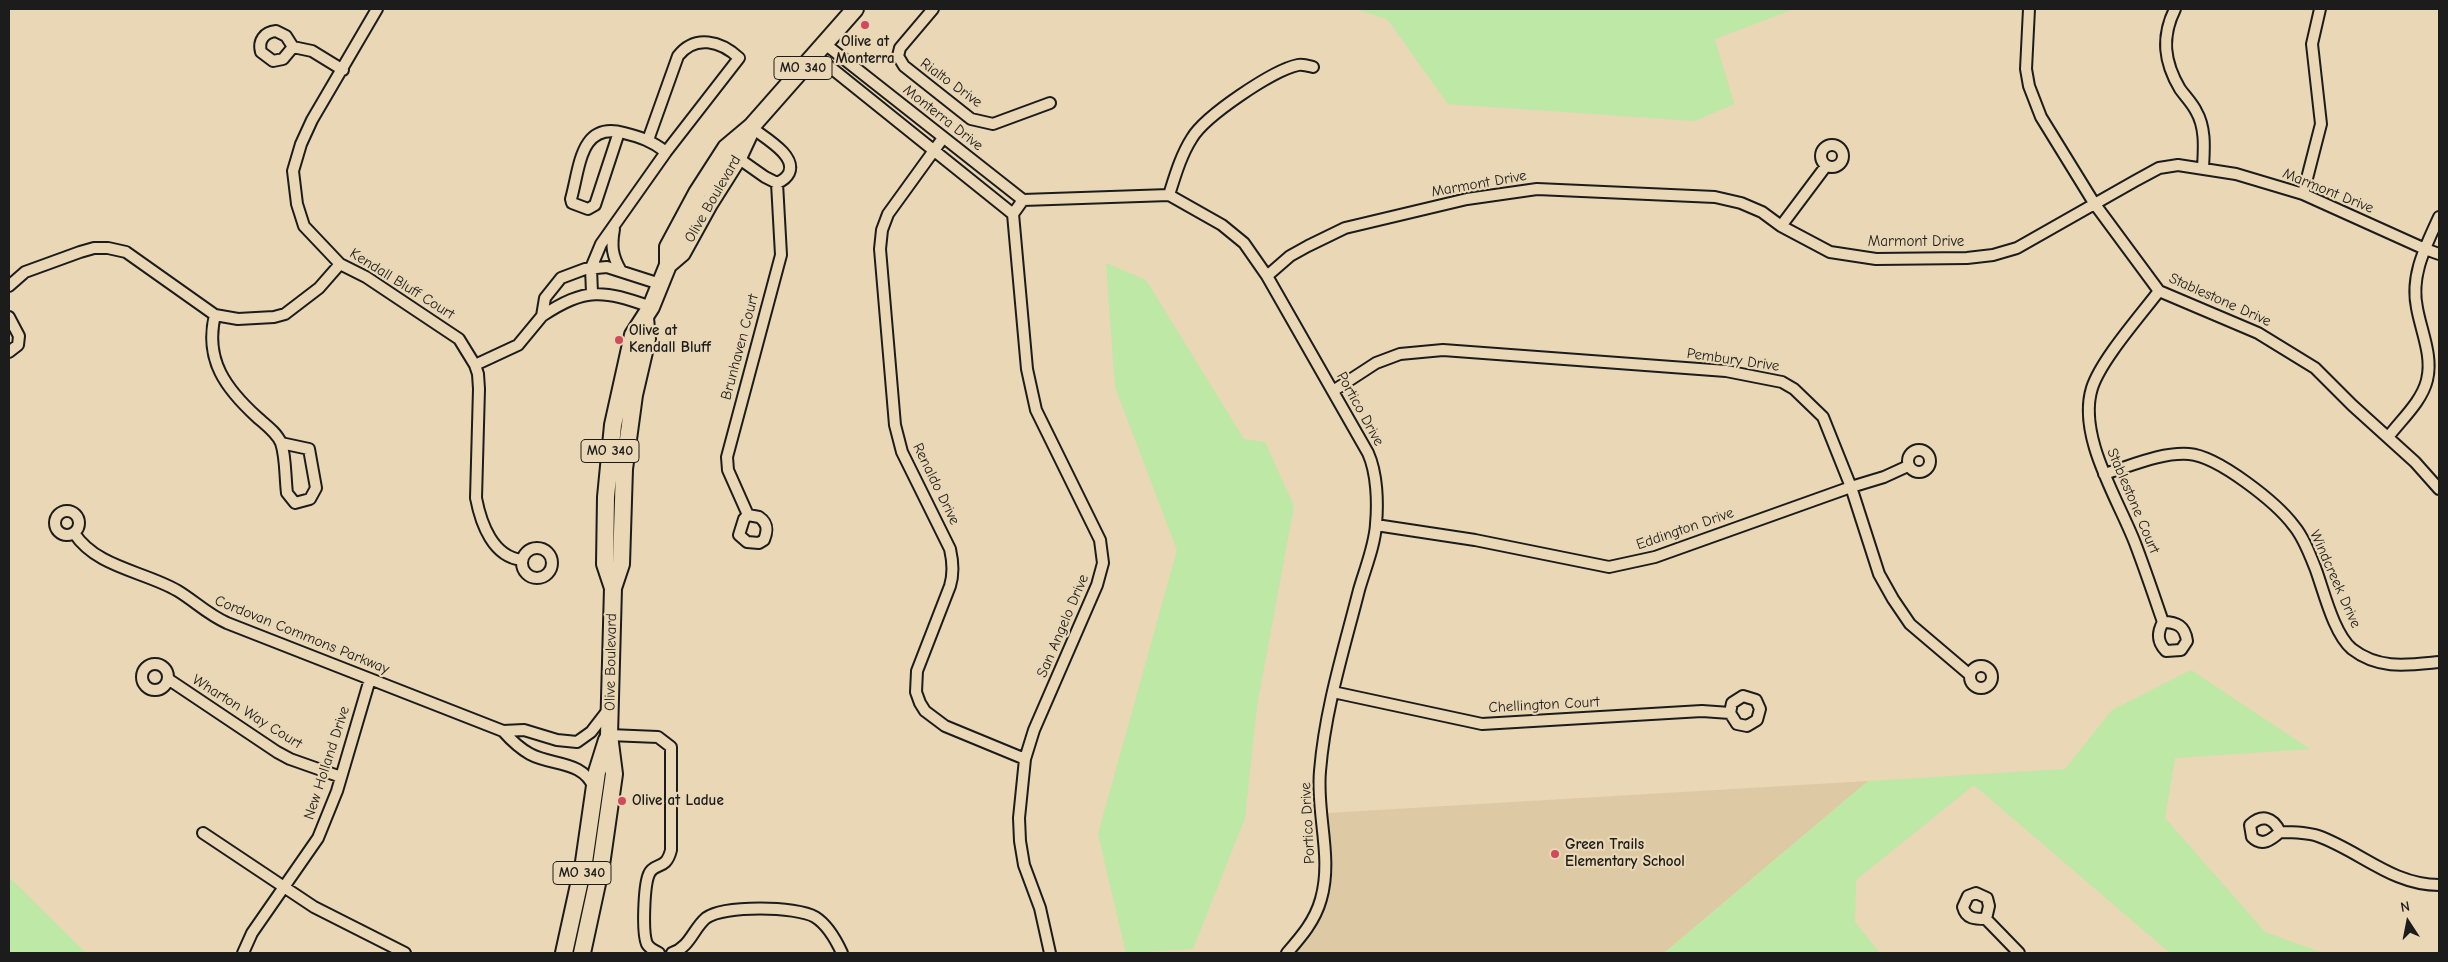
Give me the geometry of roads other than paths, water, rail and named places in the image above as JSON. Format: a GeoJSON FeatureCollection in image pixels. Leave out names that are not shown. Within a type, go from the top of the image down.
{"type":"FeatureCollection","features":[{"type":"Feature","properties":{"kind":"main road","name":"Olive Boulevard"},"geometry":{"type":"LineString","coordinates":[[668,266],[668,247],[702,185],[726,148],[751,128],[855,9]]}},
{"type":"Feature","properties":{"kind":"main road","name":"Olive Boulevard"},"geometry":{"type":"LineString","coordinates":[[582,953],[601,865],[614,774],[609,735],[613,588],[621,564],[624,469],[632,404],[647,339],[648,313],[668,266],[682,253],[709,204],[738,158],[751,128]]}},
{"type":"Feature","properties":{"kind":"main road","name":"Olive Boulevard"},"geometry":{"type":"LineString","coordinates":[[564,951],[584,862],[597,772],[609,735]]}},
{"type":"Feature","properties":{"kind":"street","name":"Kendall Bluff Court"},"geometry":{"type":"LineString","coordinates":[[377,9],[312,120],[301,144],[293,171],[297,204],[304,226],[340,264],[366,277],[452,334],[458,339],[475,365],[479,389],[476,498],[480,516],[490,539],[504,554],[512,559],[522,560]]}},
{"type":"Feature","properties":{"kind":"street","name":"Rialto Drive"},"geometry":{"type":"LineString","coordinates":[[933,9],[900,48],[898,56],[904,66],[972,119],[993,124],[1050,103]]}},
{"type":"Feature","properties":{"kind":"street","name":"Stablestone Drive"},"geometry":{"type":"LineString","coordinates":[[2029,9],[2026,48],[2029,86],[2041,116],[2055,142],[2094,203],[2159,291],[2268,338],[2315,368],[2352,405],[2388,436],[2439,489]]}},
{"type":"Feature","properties":{"kind":"street"},"geometry":{"type":"LineString","coordinates":[[2175,9],[2167,24],[2166,60],[2180,88],[2197,111],[2205,146],[2203,168]]}},
{"type":"Feature","properties":{"kind":"street"},"geometry":{"type":"LineString","coordinates":[[2303,194],[2321,124],[2312,44],[2320,9]]}},
{"type":"Feature","properties":{"kind":"street"},"geometry":{"type":"LineString","coordinates":[[592,293],[591,268],[602,244],[666,152],[739,58],[733,53],[704,41],[696,42],[683,50],[678,56],[648,140]]}},
{"type":"Feature","properties":{"kind":"street"},"geometry":{"type":"LineString","coordinates":[[292,46],[312,51],[343,70]]}},
{"type":"Feature","properties":{"kind":"street","name":"Monterra Drive"},"geometry":{"type":"LineString","coordinates":[[820,49],[943,138],[1023,200]]}},
{"type":"Feature","properties":{"kind":"street","name":"Monterra Drive"},"geometry":{"type":"LineString","coordinates":[[820,49],[934,151],[1014,214]]}},
{"type":"Feature","properties":{"kind":"street"},"geometry":{"type":"LineString","coordinates":[[1014,214],[1023,200],[1170,195],[1187,148],[1199,129],[1236,98],[1279,72],[1300,64],[1313,67]]}},
{"type":"Feature","properties":{"kind":"street"},"geometry":{"type":"LineString","coordinates":[[738,158],[770,181],[777,183],[790,172],[786,156],[751,128]]}},
{"type":"Feature","properties":{"kind":"street"},"geometry":{"type":"LineString","coordinates":[[619,132],[594,205],[588,209],[572,203],[570,199],[586,144],[592,135],[600,131],[619,132],[648,140],[666,152]]}},
{"type":"Feature","properties":{"kind":"street","name":"Renaldo Drive"},"geometry":{"type":"LineString","coordinates":[[943,138],[888,214],[882,230],[880,249],[895,425],[902,452],[950,549],[954,576],[917,671],[916,692],[920,703],[935,720],[1025,759]]}},
{"type":"Feature","properties":{"kind":"street","name":"Marmont Drive"},"geometry":{"type":"LineString","coordinates":[[1267,276],[1302,249],[1345,228],[1467,199],[1537,189],[1715,197],[1741,203],[1762,212],[1781,226],[1830,252],[1852,256],[1876,259],[1967,258],[1993,255],[2017,248],[2050,231],[2094,203],[2159,168],[2178,165],[2236,174],[2303,194],[2439,254]]}},
{"type":"Feature","properties":{"kind":"street"},"geometry":{"type":"LineString","coordinates":[[1781,226],[1826,166]]}},
{"type":"Feature","properties":{"kind":"street","name":"Brunhaven Court"},"geometry":{"type":"LineString","coordinates":[[748,515],[728,470],[727,457],[781,255],[777,183]]}},
{"type":"Feature","properties":{"kind":"street","name":"Portico Drive"},"geometry":{"type":"LineString","coordinates":[[1170,195],[1222,225],[1244,243],[1267,276],[1373,465],[1376,525],[1333,692],[1320,771],[1326,866],[1321,898],[1315,915],[1307,928],[1287,953]]}},
{"type":"Feature","properties":{"kind":"street","name":"San Angelo Drive"},"geometry":{"type":"LineString","coordinates":[[1014,214],[1027,369],[1032,392],[1039,416],[1100,540],[1103,564],[1099,580],[1034,730],[1025,759],[1019,818],[1020,841],[1024,865],[1042,916],[1050,953]]}},
{"type":"Feature","properties":{"kind":"street"},"geometry":{"type":"LineString","coordinates":[[2388,436],[2420,396],[2427,380],[2427,347],[2415,292],[2416,279],[2425,249],[2439,217]]}},
{"type":"Feature","properties":{"kind":"street"},"geometry":{"type":"LineString","coordinates":[[615,226],[612,249],[614,260],[621,271]]}},
{"type":"Feature","properties":{"kind":"street"},"geometry":{"type":"LineString","coordinates":[[9,286],[25,272],[87,250],[108,248],[126,252],[214,315],[252,319],[285,314],[319,288],[340,264]]}},
{"type":"Feature","properties":{"kind":"street"},"geometry":{"type":"LineString","coordinates":[[542,316],[545,298],[561,278],[573,272],[607,267],[660,284]]}},
{"type":"Feature","properties":{"kind":"street","name":"Stablestone Court"},"geometry":{"type":"LineString","coordinates":[[2159,291],[2100,370],[2092,390],[2090,411],[2094,450],[2135,542],[2163,622]]}},
{"type":"Feature","properties":{"kind":"street"},"geometry":{"type":"LineString","coordinates":[[475,365],[518,345],[542,316],[565,300],[592,293],[622,297],[648,313]]}},
{"type":"Feature","properties":{"kind":"street"},"geometry":{"type":"LineString","coordinates":[[214,315],[211,329],[211,349],[223,380],[238,399],[272,431],[281,443],[287,493],[295,503],[310,499],[314,494],[315,481],[309,449],[281,443]]}},
{"type":"Feature","properties":{"kind":"street"},"geometry":{"type":"LineString","coordinates":[[9,317],[19,336],[18,345],[9,352]]}},
{"type":"Feature","properties":{"kind":"street","name":"Pembury Drive"},"geometry":{"type":"LineString","coordinates":[[1333,391],[1376,363],[1400,354],[1427,351],[1726,371],[1782,382],[1794,389],[1822,417],[1851,487],[1879,574],[1893,599],[1910,624],[1970,675]]}},
{"type":"Feature","properties":{"kind":"street","name":"Windcreek Drive"},"geometry":{"type":"LineString","coordinates":[[2104,474],[2167,455],[2183,454],[2191,454],[2225,468],[2275,506],[2295,527],[2307,549],[2339,631],[2351,648],[2370,660],[2392,666],[2439,662]]}},
{"type":"Feature","properties":{"kind":"street","name":"Eddington Drive"},"geometry":{"type":"LineString","coordinates":[[1376,525],[1475,540],[1609,567],[1655,557],[1884,477],[1908,466]]}},
{"type":"Feature","properties":{"kind":"street","name":"Cordovan Commons Parkway"},"geometry":{"type":"LineString","coordinates":[[74,533],[82,544],[98,556],[180,592],[208,615],[503,731],[529,754],[549,761],[570,765],[580,770],[591,782],[595,791]]}},
{"type":"Feature","properties":{"kind":"street","name":"Wharton Way Court"},"geometry":{"type":"LineString","coordinates":[[168,679],[208,708],[277,752],[290,759],[341,777]]}},
{"type":"Feature","properties":{"kind":"street","name":"New Holland Drive"},"geometry":{"type":"LineString","coordinates":[[243,953],[252,933],[318,838],[333,802],[370,679]]}},
{"type":"Feature","properties":{"kind":"street","name":"Chellington Court"},"geometry":{"type":"LineString","coordinates":[[1333,692],[1482,724],[1702,711],[1730,713]]}},
{"type":"Feature","properties":{"kind":"street","name":"Cordovan Commons Parkway"},"geometry":{"type":"LineString","coordinates":[[503,731],[524,730],[562,741],[577,742],[591,732],[610,707]]}},
{"type":"Feature","properties":{"kind":"street"},"geometry":{"type":"LineString","coordinates":[[609,735],[658,737],[671,747],[671,850],[669,859],[662,866],[652,869],[646,889],[645,935],[647,944],[659,953]]}},
{"type":"Feature","properties":{"kind":"street"},"geometry":{"type":"LineString","coordinates":[[2280,832],[2318,836],[2396,876],[2413,882],[2439,885]]}},
{"type":"Feature","properties":{"kind":"street"},"geometry":{"type":"LineString","coordinates":[[203,833],[336,920],[405,953]]}},
{"type":"Feature","properties":{"kind":"street"},"geometry":{"type":"LineString","coordinates":[[672,953],[683,948],[707,918],[720,912],[736,909],[807,913],[826,926],[842,953]]}},
{"type":"Feature","properties":{"kind":"street"},"geometry":{"type":"LineString","coordinates":[[1986,919],[2019,953]]}},
{"type":"Feature","properties":{"kind":"place","name":"Olive at Monterra"},"geometry":{"type":"Point","coordinates":[865,25]}},
{"type":"Feature","properties":{"kind":"place","name":"Olive at Kendall Bluff"},"geometry":{"type":"Point","coordinates":[619,340]}},
{"type":"Feature","properties":{"kind":"place","name":"Olive at Ladue"},"geometry":{"type":"Point","coordinates":[622,801]}},
{"type":"Feature","properties":{"kind":"place","name":"Green Trails Elementary School"},"geometry":{"type":"Point","coordinates":[1555,854]}}]}
